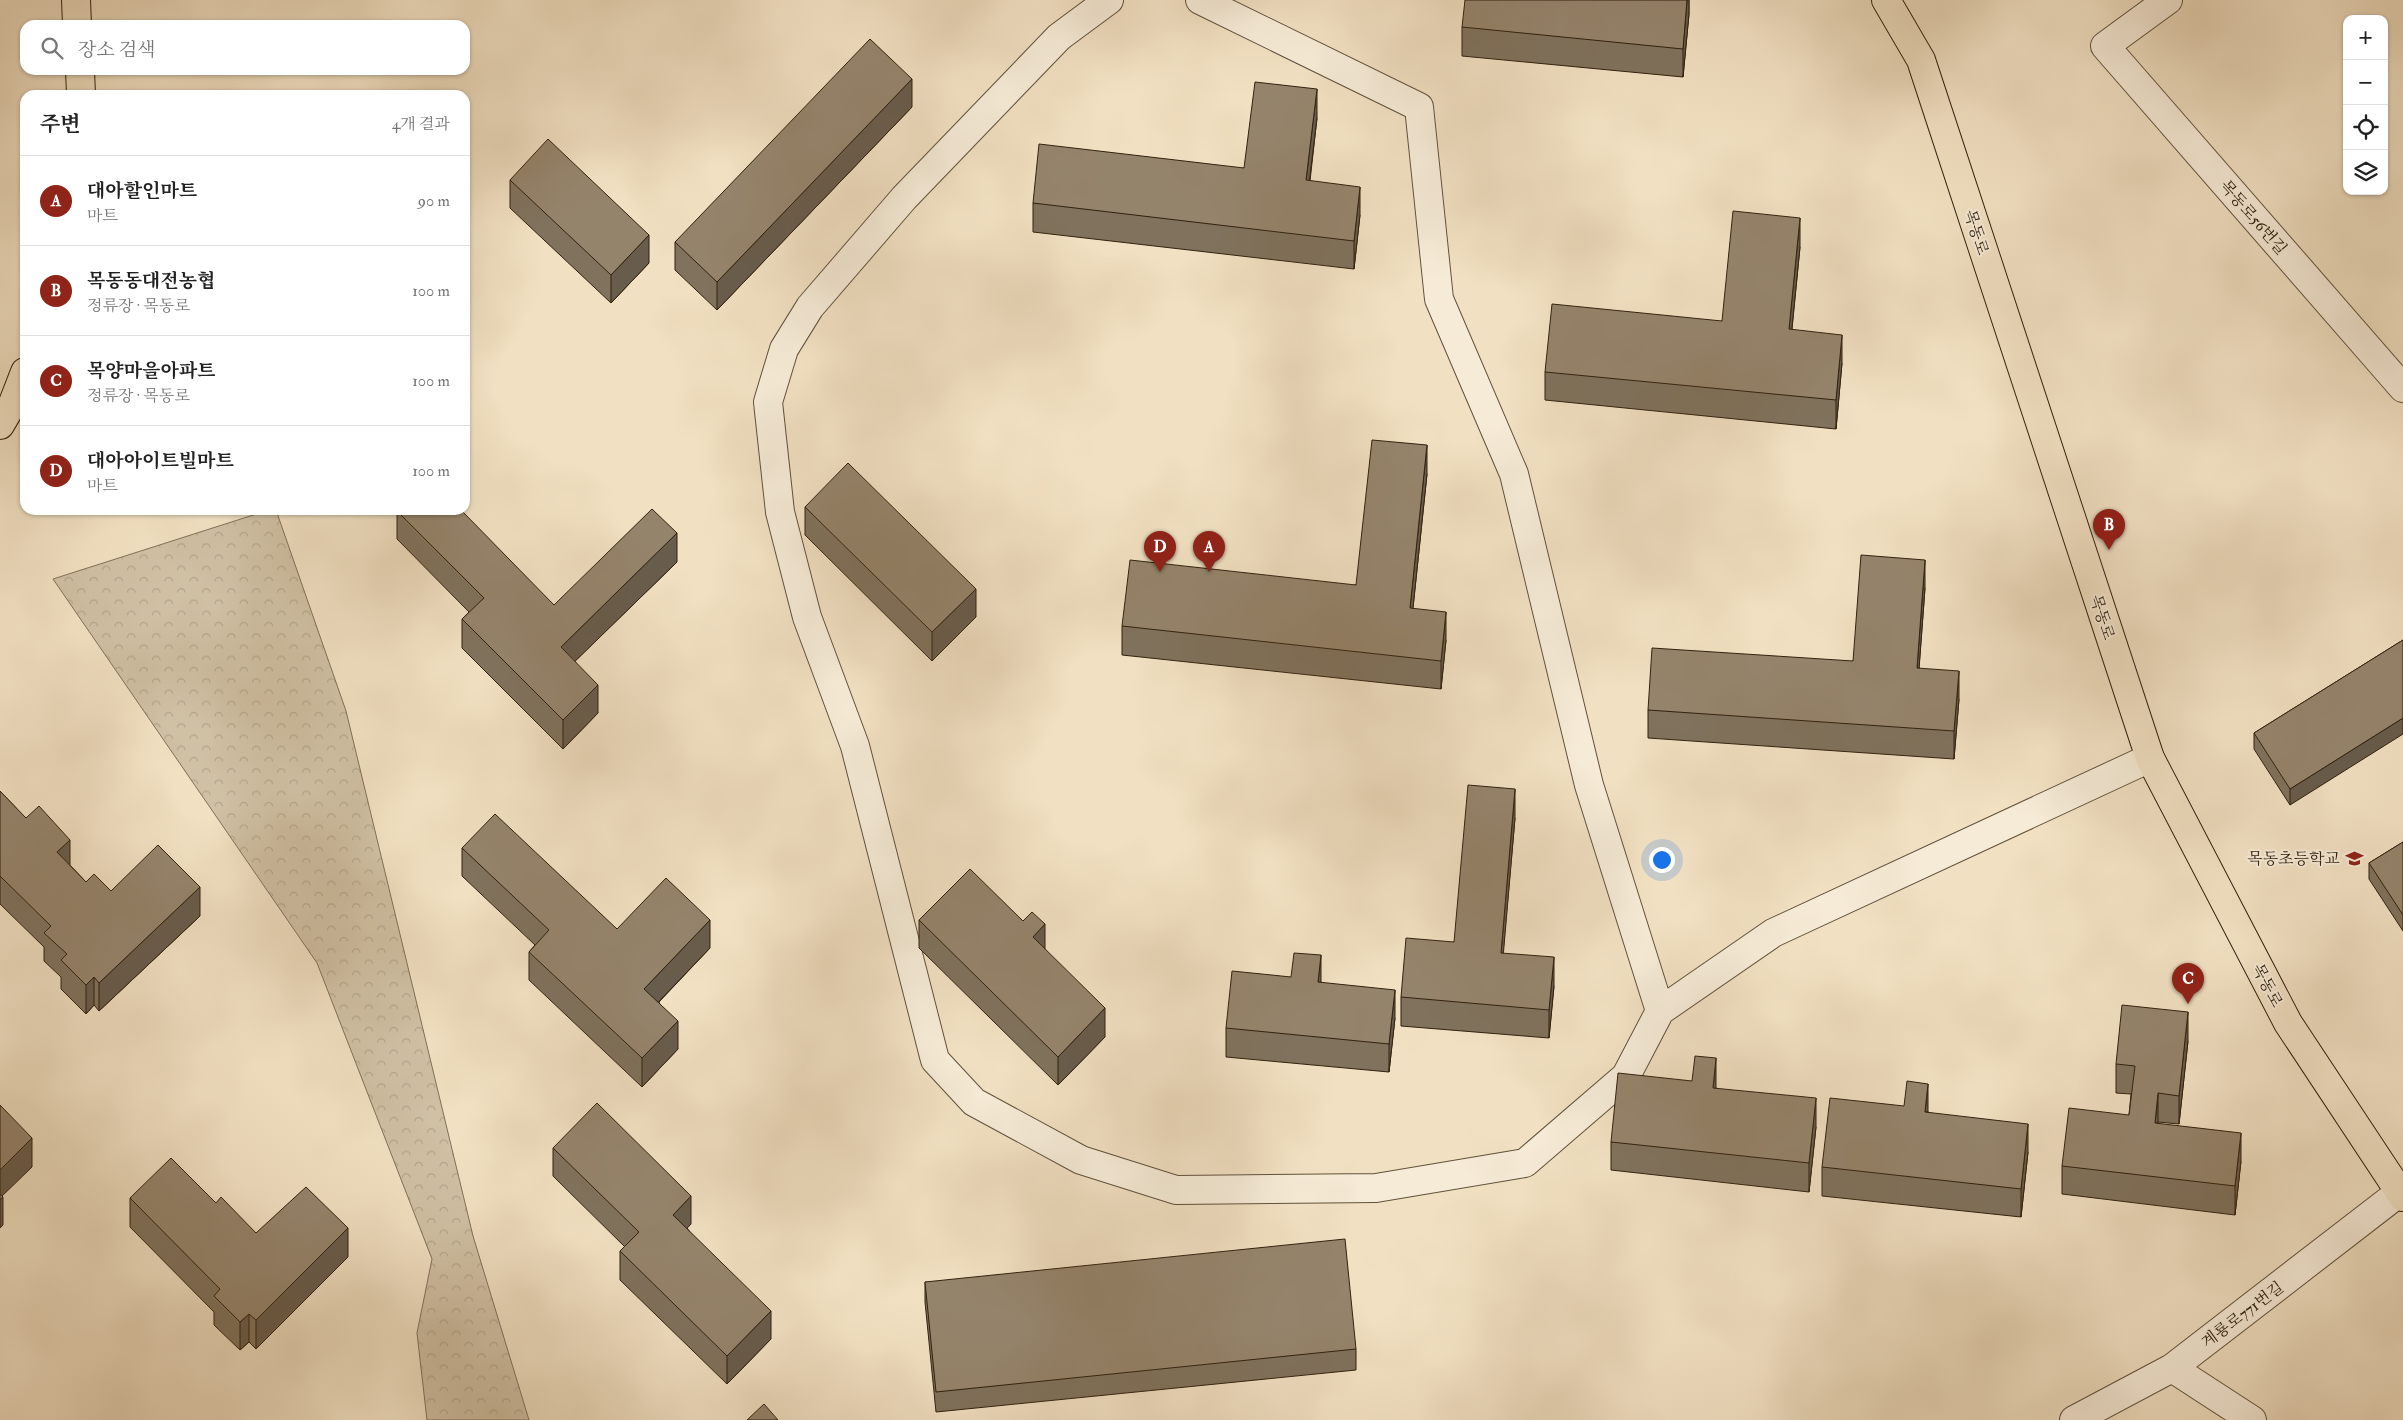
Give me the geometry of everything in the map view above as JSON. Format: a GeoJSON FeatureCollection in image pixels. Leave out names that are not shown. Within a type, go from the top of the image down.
{"type":"FeatureCollection","features":[{"type":"Feature","properties":{"kind":"main road"},"geometry":{"type":"LineString","coordinates":[[76,0],[77,20]]}},
{"type":"Feature","properties":{"kind":"main road","name":"목동로"},"geometry":{"type":"LineString","coordinates":[[1886,0],[1921,60],[2150,758],[2288,1023],[2402,1195]]}},
{"type":"Feature","properties":{"kind":"main road"},"geometry":{"type":"LineString","coordinates":[[80,75],[81,90]]}},
{"type":"Feature","properties":{"kind":"main road"},"geometry":{"type":"LineString","coordinates":[[0,425],[13,403],[20,385]]}},
{"type":"Feature","properties":{"kind":"street"},"geometry":{"type":"LineString","coordinates":[[1109,0],[1059,37],[904,198],[810,307],[784,349],[768,402],[782,522],[807,617],[855,746],[935,1060],[974,1102],[1081,1160],[1176,1190],[1376,1188],[1525,1163],[1626,1076],[1660,1011],[1773,933],[2150,758]]}},
{"type":"Feature","properties":{"kind":"street"},"geometry":{"type":"LineString","coordinates":[[1200,0],[1419,106],[1439,299],[1514,474],[1588,785],[1660,1011]]}},
{"type":"Feature","properties":{"kind":"street","name":"목동로56번길"},"geometry":{"type":"LineString","coordinates":[[2168,0],[2104,46],[2403,388]]}},
{"type":"Feature","properties":{"kind":"street","name":"계룡로771번길"},"geometry":{"type":"LineString","coordinates":[[2074,1420],[2172,1368],[2402,1195]]}},
{"type":"Feature","properties":{"kind":"street"},"geometry":{"type":"LineString","coordinates":[[2172,1368],[2252,1420]]}},
{"type":"Feature","properties":{"kind":"green space"},"geometry":{"type":"Polygon","coordinates":[[[253,515],[278,515],[346,711],[473,1236],[529,1420],[427,1420],[417,1333],[432,1259],[317,963],[53,579],[253,515]]]}},
{"type":"Feature","properties":{"kind":"building"},"geometry":{"type":"Polygon","coordinates":[[[1465,0],[1687,0],[1683,49],[1462,27],[1465,0]]]}},
{"type":"Feature","properties":{"kind":"building"},"geometry":{"type":"Polygon","coordinates":[[[870,39],[912,79],[717,282],[675,242],[870,39]]]}},
{"type":"Feature","properties":{"kind":"building"},"geometry":{"type":"Polygon","coordinates":[[[1255,82],[1317,89],[1306,180],[1360,187],[1354,241],[1033,203],[1039,144],[1244,168],[1255,82]]]}},
{"type":"Feature","properties":{"kind":"building"},"geometry":{"type":"Polygon","coordinates":[[[548,139],[649,235],[611,275],[510,180],[548,139]]]}},
{"type":"Feature","properties":{"kind":"building"},"geometry":{"type":"Polygon","coordinates":[[[1733,211],[1800,218],[1789,329],[1842,335],[1836,400],[1545,372],[1552,304],[1722,321],[1733,211]]]}},
{"type":"Feature","properties":{"kind":"building"},"geometry":{"type":"Polygon","coordinates":[[[1372,440],[1427,445],[1410,608],[1446,612],[1441,661],[1122,626],[1130,560],[1356,585],[1372,440]]]}},
{"type":"Feature","properties":{"kind":"building"},"geometry":{"type":"Polygon","coordinates":[[[848,463],[976,589],[932,632],[805,507],[848,463]]]}},
{"type":"Feature","properties":{"kind":"building"},"geometry":{"type":"Polygon","coordinates":[[[652,509],[677,533],[561,647],[598,685],[563,720],[462,619],[484,598],[401,515],[466,515],[554,605],[652,509]]]}},
{"type":"Feature","properties":{"kind":"building"},"geometry":{"type":"Polygon","coordinates":[[[1861,555],[1925,560],[1917,668],[1959,671],[1954,731],[1648,710],[1652,648],[1853,661],[1861,555]]]}},
{"type":"Feature","properties":{"kind":"building"},"geometry":{"type":"Polygon","coordinates":[[[2403,640],[2403,718],[2290,789],[2254,733],[2403,640]]]}},
{"type":"Feature","properties":{"kind":"building"},"geometry":{"type":"Polygon","coordinates":[[[1468,785],[1515,789],[1501,953],[1554,957],[1549,1010],[1401,997],[1406,938],[1454,942],[1468,785]]]}},
{"type":"Feature","properties":{"kind":"building"},"geometry":{"type":"Polygon","coordinates":[[[0,791],[26,818],[39,806],[70,840],[57,852],[86,882],[94,874],[111,891],[158,845],[200,887],[99,983],[94,977],[86,985],[61,960],[67,954],[44,933],[51,926],[0,876],[0,791]]]}},
{"type":"Feature","properties":{"kind":"building"},"geometry":{"type":"Polygon","coordinates":[[[495,814],[617,929],[666,878],[710,920],[644,989],[678,1021],[642,1058],[529,952],[549,930],[462,848],[495,814]]]}},
{"type":"Feature","properties":{"kind":"building"},"geometry":{"type":"Polygon","coordinates":[[[2403,842],[2403,915],[2369,863],[2403,842]]]}},
{"type":"Feature","properties":{"kind":"building"},"geometry":{"type":"Polygon","coordinates":[[[970,869],[1023,921],[1032,912],[1045,924],[1033,937],[1105,1008],[1058,1057],[919,920],[970,869]]]}},
{"type":"Feature","properties":{"kind":"building"},"geometry":{"type":"Polygon","coordinates":[[[1294,953],[1321,955],[1318,982],[1395,990],[1389,1044],[1226,1028],[1232,971],[1291,977],[1294,953]]]}},
{"type":"Feature","properties":{"kind":"building"},"geometry":{"type":"Polygon","coordinates":[[[2122,1005],[2188,1012],[2179,1096],[2158,1093],[2155,1123],[2241,1133],[2235,1186],[2062,1166],[2069,1108],[2129,1115],[2135,1066],[2116,1064],[2122,1005]]]}},
{"type":"Feature","properties":{"kind":"building"},"geometry":{"type":"Polygon","coordinates":[[[1695,1056],[1716,1058],[1713,1088],[1816,1098],[1809,1163],[1611,1142],[1618,1073],[1692,1081],[1695,1056]]]}},
{"type":"Feature","properties":{"kind":"building"},"geometry":{"type":"Polygon","coordinates":[[[1907,1081],[1928,1084],[1925,1112],[2028,1124],[2021,1189],[1822,1167],[1830,1098],[1904,1106],[1907,1081]]]}},
{"type":"Feature","properties":{"kind":"building"},"geometry":{"type":"Polygon","coordinates":[[[597,1103],[691,1196],[673,1215],[771,1311],[727,1356],[620,1251],[639,1232],[553,1148],[597,1103]]]}},
{"type":"Feature","properties":{"kind":"building"},"geometry":{"type":"Polygon","coordinates":[[[0,1105],[32,1138],[0,1170],[0,1105]]]}},
{"type":"Feature","properties":{"kind":"building"},"geometry":{"type":"Polygon","coordinates":[[[171,1158],[216,1203],[221,1197],[256,1233],[306,1187],[348,1228],[256,1320],[249,1314],[240,1322],[214,1296],[220,1289],[130,1198],[171,1158]]]}},
{"type":"Feature","properties":{"kind":"building"},"geometry":{"type":"Polygon","coordinates":[[[1345,1239],[1356,1349],[936,1392],[925,1282],[1345,1239]]]}},
{"type":"Feature","properties":{"kind":"building"},"geometry":{"type":"Polygon","coordinates":[[[764,1404],[778,1420],[747,1420],[764,1404]]]}},
{"type":"Feature","properties":{"kind":"place","name":"목동동대전농협"},"geometry":{"type":"Point","coordinates":[2109,550]}},
{"type":"Feature","properties":{"kind":"place","name":"대아아이트빌마트"},"geometry":{"type":"Point","coordinates":[1160,572]}},
{"type":"Feature","properties":{"kind":"place","name":"대아할인마트"},"geometry":{"type":"Point","coordinates":[1209,572]}},
{"type":"Feature","properties":{"kind":"place","name":"목동초등학교"},"geometry":{"type":"Point","coordinates":[2354,858]}},
{"type":"Feature","properties":{"kind":"place","name":"목양마을아파트"},"geometry":{"type":"Point","coordinates":[2188,1004]}}]}
